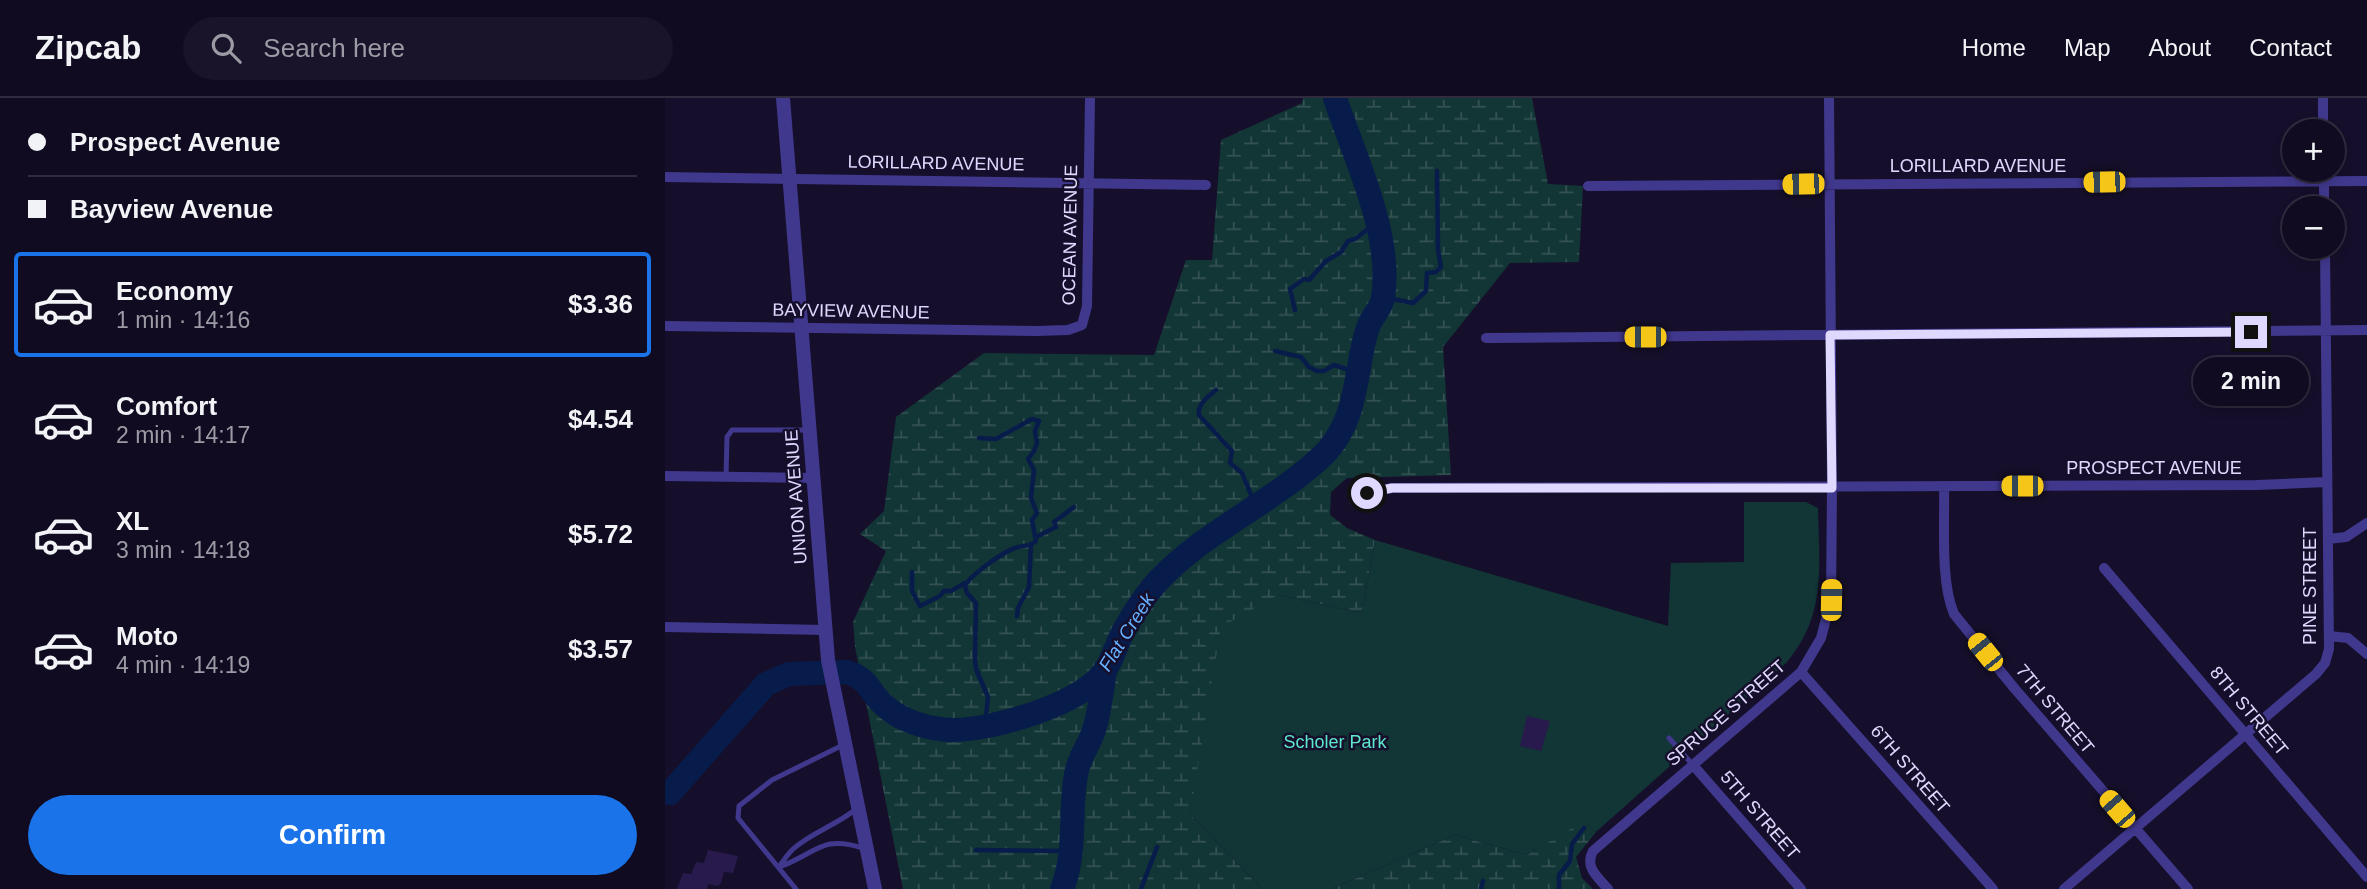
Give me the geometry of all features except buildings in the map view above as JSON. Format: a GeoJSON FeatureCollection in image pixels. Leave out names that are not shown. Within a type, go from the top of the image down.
{"type":"FeatureCollection","features":[{"type":"Feature","properties":{"kind":"street","name":"UNION AVENUE"},"geometry":{"type":"LineString","coordinates":[[783,98],[825,636],[834,699],[875,889]]}},
{"type":"Feature","properties":{"kind":"street","name":"OCEAN AVENUE"},"geometry":{"type":"LineString","coordinates":[[1036,331],[1075,329],[1085,319],[1090,98]]}},
{"type":"Feature","properties":{"kind":"street","name":"SPRUCE STREET"},"geometry":{"type":"LineString","coordinates":[[1608,889],[1591,869],[1589,861],[1593,850],[1801,672],[1821,638],[1831,600],[1829,98]]}},
{"type":"Feature","properties":{"kind":"street"},"geometry":{"type":"LineString","coordinates":[[2323,98],[2323,119]]}},
{"type":"Feature","properties":{"kind":"street","name":"LORILLARD AVENUE"},"geometry":{"type":"LineString","coordinates":[[1588,186],[2282,176]]}},
{"type":"Feature","properties":{"kind":"street","name":"LORILLARD AVENUE"},"geometry":{"type":"LineString","coordinates":[[665,177],[1206,185]]}},
{"type":"Feature","properties":{"kind":"street","name":"LORILLARD AVENUE"},"geometry":{"type":"LineString","coordinates":[[2345,178],[2367,181]]}},
{"type":"Feature","properties":{"kind":"street","name":"PINE STREET"},"geometry":{"type":"LineString","coordinates":[[2064,889],[2321,669],[2328,656],[2325,259]]}},
{"type":"Feature","properties":{"kind":"street","name":"BAYVIEW AVENUE"},"geometry":{"type":"LineString","coordinates":[[665,326],[1036,331]]}},
{"type":"Feature","properties":{"kind":"street"},"geometry":{"type":"LineString","coordinates":[[1486,338],[2367,331]]}},
{"type":"Feature","properties":{"kind":"street"},"geometry":{"type":"LineString","coordinates":[[665,476],[814,478]]}},
{"type":"Feature","properties":{"kind":"street","name":"PROSPECT AVENUE"},"geometry":{"type":"LineString","coordinates":[[1354,501],[1367,493],[1392,488],[1832,488],[2257,485],[2327,482]]}},
{"type":"Feature","properties":{"kind":"street","name":"7TH STREET"},"geometry":{"type":"LineString","coordinates":[[1944,487],[1947,581],[1954,614],[2014,689],[2189,889]]}},
{"type":"Feature","properties":{"kind":"street"},"geometry":{"type":"LineString","coordinates":[[2328,540],[2346,537],[2367,523]]}},
{"type":"Feature","properties":{"kind":"street","name":"8TH STREET"},"geometry":{"type":"LineString","coordinates":[[2104,568],[2367,877]]}},
{"type":"Feature","properties":{"kind":"street"},"geometry":{"type":"LineString","coordinates":[[665,627],[825,636]]}},
{"type":"Feature","properties":{"kind":"street"},"geometry":{"type":"LineString","coordinates":[[2329,636],[2348,638],[2367,654]]}},
{"type":"Feature","properties":{"kind":"street","name":"6TH STREET"},"geometry":{"type":"LineString","coordinates":[[1801,672],[1993,889]]}},
{"type":"Feature","properties":{"kind":"street","name":"5TH STREET"},"geometry":{"type":"LineString","coordinates":[[1693,765],[1801,889]]}},
{"type":"Feature","properties":{"kind":"lane"},"geometry":{"type":"LineString","coordinates":[[726,477],[727,437],[732,430],[810,430]]}},
{"type":"Feature","properties":{"kind":"lane"},"geometry":{"type":"LineString","coordinates":[[1669,738],[1693,765]]}},
{"type":"Feature","properties":{"kind":"lane"},"geometry":{"type":"LineString","coordinates":[[796,889],[738,818],[739,806],[772,780],[845,744]]}},
{"type":"Feature","properties":{"kind":"lane"},"geometry":{"type":"LineString","coordinates":[[779,867],[793,849],[819,831],[840,822],[858,808]]}},
{"type":"Feature","properties":{"kind":"lane"},"geometry":{"type":"LineString","coordinates":[[779,867],[800,859],[825,844],[843,842],[866,849]]}},
{"type":"Feature","properties":{"kind":"green space"},"geometry":{"type":"Polygon","coordinates":[[[1303,98],[1532,98],[1548,184],[1583,186],[1579,262],[1510,263],[1443,347],[1451,475],[1347,478],[1331,492],[1330,515],[1347,528],[1375,540],[1362,613],[1278,595],[1190,814],[1262,889],[903,889],[855,647],[853,622],[886,551],[860,534],[884,511],[896,417],[984,353],[1154,355],[1186,260],[1212,260],[1221,140],[1302,103],[1303,98]]]}},
{"type":"Feature","properties":{"kind":"green space","name":"Scholer Park"},"geometry":{"type":"Polygon","coordinates":[[[1744,502],[1806,502],[1818,508],[1818,589],[1809,626],[1787,662],[1596,832],[1584,821],[1527,855],[1455,835],[1331,889],[1262,889],[1190,814],[1221,627],[1278,595],[1362,613],[1375,540],[1668,626],[1671,563],[1744,562],[1744,502]]]}},
{"type":"Feature","properties":{"kind":"green space"},"geometry":{"type":"Polygon","coordinates":[[[1584,820],[1596,832],[1576,857],[1582,878],[1593,889],[1331,889],[1455,835],[1527,855],[1584,820]]]}},
{"type":"Feature","properties":{"kind":"waterway","name":"Flat Creek"},"geometry":{"type":"LineString","coordinates":[[670,793],[766,684],[789,674],[847,672],[860,678],[892,712],[918,724],[945,730],[971,729],[1013,720],[1076,695],[1104,672],[1130,620],[1158,581],[1195,548],[1299,476],[1329,449],[1349,412],[1366,332],[1382,301],[1385,273],[1370,196],[1335,98]]}},
{"type":"Feature","properties":{"kind":"waterway"},"geometry":{"type":"LineString","coordinates":[[1383,297],[1413,303],[1426,291],[1427,273],[1436,272],[1441,267],[1438,250],[1437,171]]}},
{"type":"Feature","properties":{"kind":"waterway"},"geometry":{"type":"LineString","coordinates":[[1295,310],[1290,289],[1304,279],[1309,280],[1326,261],[1341,252],[1348,241],[1355,239],[1377,222]]}},
{"type":"Feature","properties":{"kind":"waterway"},"geometry":{"type":"LineString","coordinates":[[1275,351],[1301,357],[1309,367],[1317,371],[1324,371],[1334,365],[1358,373]]}},
{"type":"Feature","properties":{"kind":"waterway"},"geometry":{"type":"LineString","coordinates":[[1216,390],[1201,404],[1199,415],[1232,451],[1230,463],[1242,473],[1256,507]]}},
{"type":"Feature","properties":{"kind":"waterway"},"geometry":{"type":"LineString","coordinates":[[979,438],[996,439],[1032,419],[1039,421],[1035,431],[1037,443],[1028,459],[1034,470],[1031,498],[1037,513],[1032,520],[1036,541],[1003,554],[979,571],[965,586],[967,593],[976,603],[976,669],[988,697],[985,726]]}},
{"type":"Feature","properties":{"kind":"waterway"},"geometry":{"type":"LineString","coordinates":[[1036,537],[1056,527],[1054,522],[1074,507]]}},
{"type":"Feature","properties":{"kind":"waterway"},"geometry":{"type":"LineString","coordinates":[[1017,616],[1018,608],[1029,587],[1031,545]]}},
{"type":"Feature","properties":{"kind":"waterway"},"geometry":{"type":"LineString","coordinates":[[912,572],[912,591],[920,606],[940,596],[944,591],[951,591],[965,583]]}},
{"type":"Feature","properties":{"kind":"waterway"},"geometry":{"type":"LineString","coordinates":[[1062,889],[1070,861],[1077,769],[1096,723],[1105,670]]}},
{"type":"Feature","properties":{"kind":"waterway"},"geometry":{"type":"LineString","coordinates":[[1559,889],[1559,875],[1570,861],[1572,844],[1584,828]]}},
{"type":"Feature","properties":{"kind":"waterway"},"geometry":{"type":"LineString","coordinates":[[1141,889],[1157,847]]}},
{"type":"Feature","properties":{"kind":"waterway"},"geometry":{"type":"LineString","coordinates":[[976,850],[1071,851]]}},
{"type":"Feature","properties":{"kind":"waterway"},"geometry":{"type":"LineString","coordinates":[[1481,889],[1483,881]]}},
{"type":"Feature","properties":{"kind":"route"},"geometry":{"type":"LineString","coordinates":[[1367,493],[1392,488],[1832,488],[1830,335],[2251,332]]}}]}
